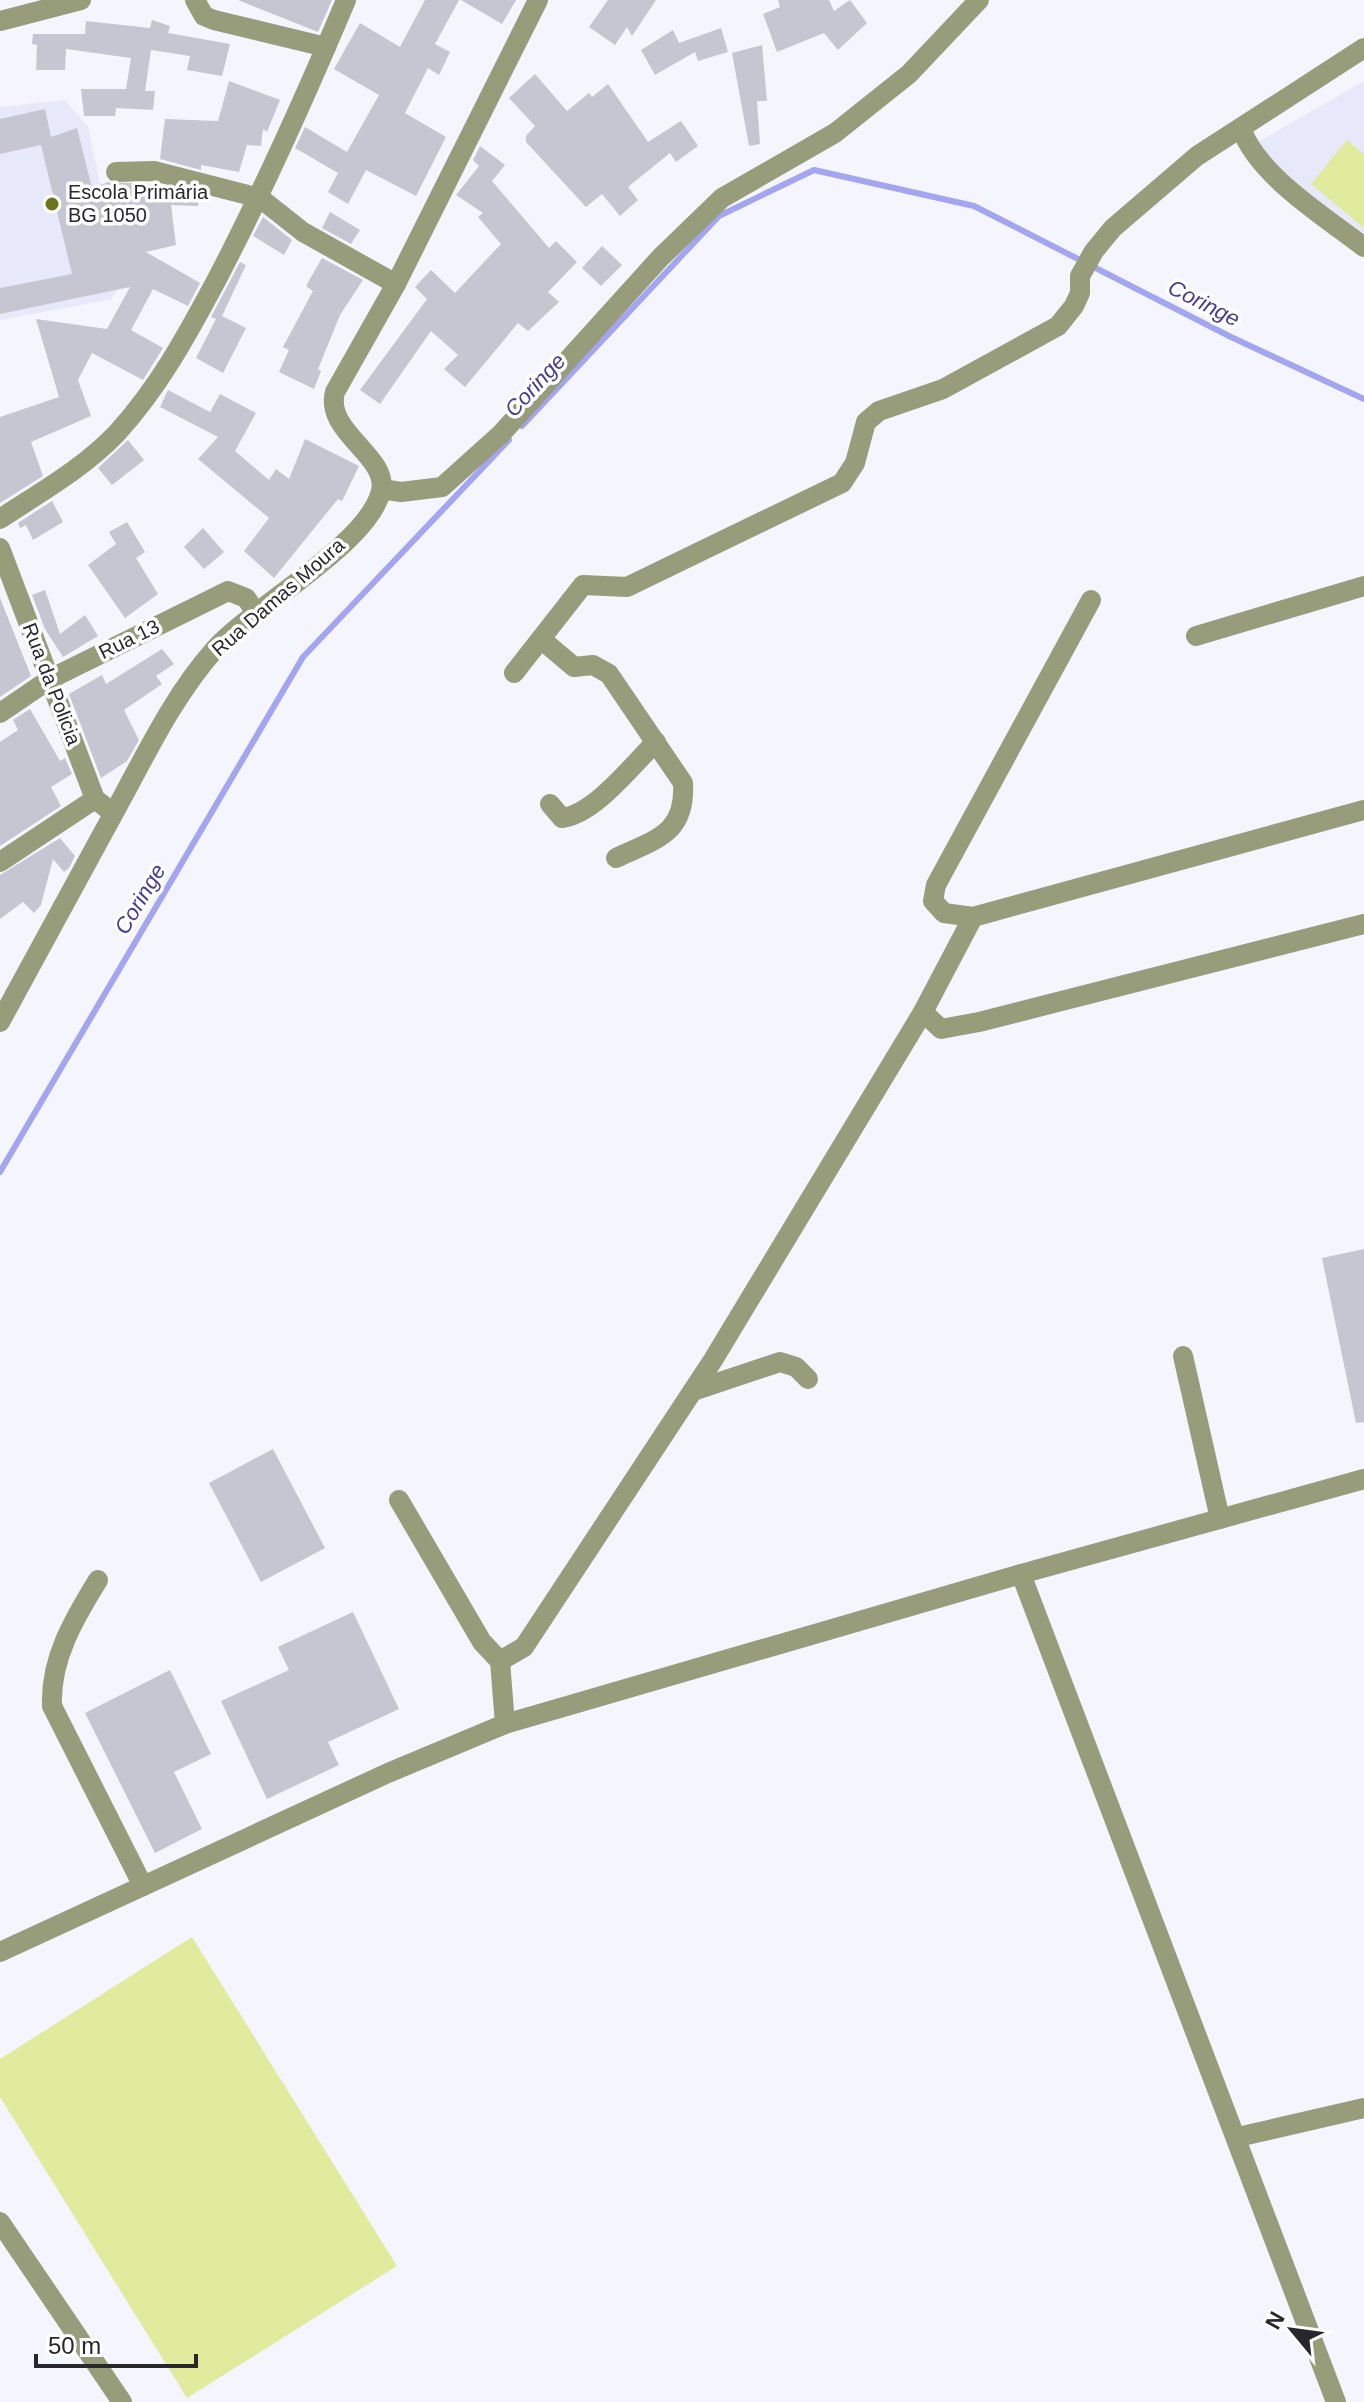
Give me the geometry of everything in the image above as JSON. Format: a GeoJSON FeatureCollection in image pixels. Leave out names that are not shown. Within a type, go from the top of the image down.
{"type":"FeatureCollection","features":[{"type":"Feature","properties":{"kind":"street"},"geometry":{"type":"LineString","coordinates":[[0,21],[81,0]]}},
{"type":"Feature","properties":{"kind":"street"},"geometry":{"type":"LineString","coordinates":[[195,0],[204,16],[214,20],[326,47]]}},
{"type":"Feature","properties":{"kind":"street"},"geometry":{"type":"LineString","coordinates":[[0,519],[83,462],[115,435],[150,395],[177,353],[260,198],[346,0]]}},
{"type":"Feature","properties":{"kind":"street"},"geometry":{"type":"LineString","coordinates":[[538,0],[396,284],[342,377],[332,404],[336,416],[378,472],[382,489],[401,492],[442,487],[501,434],[660,258],[722,198],[835,133],[909,74],[979,0]]}},
{"type":"Feature","properties":{"kind":"street"},"geometry":{"type":"LineString","coordinates":[[514,673],[583,585],[627,587],[842,483],[855,463],[866,422],[879,411],[943,389],[1058,326],[1074,306],[1080,293],[1080,276],[1094,251],[1113,228],[1197,156],[1364,48]]}},
{"type":"Feature","properties":{"kind":"street"},"geometry":{"type":"LineString","coordinates":[[1241,128],[1254,154],[1270,173],[1364,247]]}},
{"type":"Feature","properties":{"kind":"street"},"geometry":{"type":"LineString","coordinates":[[116,172],[154,171],[260,198],[303,232],[396,284]]}},
{"type":"Feature","properties":{"kind":"street","name":"Rua Damas Moura"},"geometry":{"type":"LineString","coordinates":[[0,1022],[176,699],[218,646],[322,563],[373,508],[382,489]]}},
{"type":"Feature","properties":{"kind":"street","name":"Rua da Policia"},"geometry":{"type":"LineString","coordinates":[[0,548],[95,799]]}},
{"type":"Feature","properties":{"kind":"street"},"geometry":{"type":"LineString","coordinates":[[1196,636],[1364,586]]}},
{"type":"Feature","properties":{"kind":"street","name":"Rua 13"},"geometry":{"type":"LineString","coordinates":[[0,713],[50,679],[228,591],[246,598],[257,614]]}},
{"type":"Feature","properties":{"kind":"street"},"geometry":{"type":"LineString","coordinates":[[1091,600],[936,885],[933,901],[944,913],[973,917],[1364,810]]}},
{"type":"Feature","properties":{"kind":"street"},"geometry":{"type":"LineString","coordinates":[[541,639],[574,667],[593,665],[609,674],[683,783],[684,805],[678,821],[663,836],[616,858]]}},
{"type":"Feature","properties":{"kind":"street"},"geometry":{"type":"LineString","coordinates":[[550,804],[562,818],[573,817],[600,800],[656,742]]}},
{"type":"Feature","properties":{"kind":"street"},"geometry":{"type":"LineString","coordinates":[[0,862],[95,799],[113,813]]}},
{"type":"Feature","properties":{"kind":"street"},"geometry":{"type":"LineString","coordinates":[[500,1661],[524,1647],[693,1391],[923,1012],[973,917]]}},
{"type":"Feature","properties":{"kind":"street"},"geometry":{"type":"LineString","coordinates":[[923,1012],[941,1029],[979,1022],[1364,924]]}},
{"type":"Feature","properties":{"kind":"street"},"geometry":{"type":"LineString","coordinates":[[1183,1356],[1220,1519]]}},
{"type":"Feature","properties":{"kind":"street"},"geometry":{"type":"LineString","coordinates":[[693,1391],[780,1362],[796,1367],[808,1379]]}},
{"type":"Feature","properties":{"kind":"street"},"geometry":{"type":"LineString","coordinates":[[0,1952],[388,1773],[505,1724],[1021,1574],[1364,1479]]}},
{"type":"Feature","properties":{"kind":"street"},"geometry":{"type":"LineString","coordinates":[[399,1500],[482,1642],[500,1661],[505,1724]]}},
{"type":"Feature","properties":{"kind":"street"},"geometry":{"type":"LineString","coordinates":[[1021,1574],[1238,2137],[1336,2402]]}},
{"type":"Feature","properties":{"kind":"street"},"geometry":{"type":"LineString","coordinates":[[98,1580],[65,1639],[51,1681],[52,1706],[143,1886]]}},
{"type":"Feature","properties":{"kind":"street"},"geometry":{"type":"LineString","coordinates":[[1238,2137],[1364,2108]]}},
{"type":"Feature","properties":{"kind":"street"},"geometry":{"type":"LineString","coordinates":[[0,2222],[122,2402]]}},
{"type":"Feature","properties":{"kind":"shaded area"},"geometry":{"type":"Polygon","coordinates":[[[1364,81],[1364,241],[1249,147],[1364,81]]]}},
{"type":"Feature","properties":{"kind":"shaded area","name":"Escola Primária BG 1050"},"geometry":{"type":"Polygon","coordinates":[[[65,100],[88,127],[121,282],[112,299],[0,320],[0,107],[65,100]]]}},
{"type":"Feature","properties":{"kind":"green space"},"geometry":{"type":"Polygon","coordinates":[[[1347,140],[1364,154],[1364,228],[1311,184],[1347,140]]]}},
{"type":"Feature","properties":{"kind":"green space"},"geometry":{"type":"Polygon","coordinates":[[[192,1937],[397,2266],[187,2398],[0,2097],[0,2059],[192,1937]]]}},
{"type":"Feature","properties":{"kind":"building"},"geometry":{"type":"Polygon","coordinates":[[[238,0],[332,0],[318,32],[238,0]]]}},
{"type":"Feature","properties":{"kind":"building"},"geometry":{"type":"Polygon","coordinates":[[[425,0],[459,0],[435,44],[450,52],[439,75],[428,68],[405,113],[446,137],[416,196],[366,170],[348,204],[328,192],[338,173],[295,148],[305,127],[347,152],[379,95],[334,69],[360,23],[400,47],[425,0]]]}},
{"type":"Feature","properties":{"kind":"building"},"geometry":{"type":"Polygon","coordinates":[[[461,0],[516,0],[502,24],[461,0]]]}},
{"type":"Feature","properties":{"kind":"building"},"geometry":{"type":"Polygon","coordinates":[[[608,0],[656,0],[632,36],[627,27],[615,45],[589,27],[608,0]]]}},
{"type":"Feature","properties":{"kind":"building"},"geometry":{"type":"Polygon","coordinates":[[[778,0],[829,0],[834,11],[850,0],[867,23],[838,50],[824,33],[777,52],[763,14],[780,7],[778,0]]]}},
{"type":"Feature","properties":{"kind":"building"},"geometry":{"type":"Polygon","coordinates":[[[152,20],[170,26],[168,33],[230,44],[222,76],[187,70],[190,56],[151,50],[145,91],[155,91],[153,110],[116,108],[115,116],[84,116],[81,89],[126,89],[131,58],[66,49],[65,70],[36,70],[37,45],[32,44],[33,34],[85,34],[86,21],[150,28],[152,20]]]}},
{"type":"Feature","properties":{"kind":"building"},"geometry":{"type":"Polygon","coordinates":[[[721,28],[728,52],[698,61],[695,52],[655,75],[641,50],[673,30],[679,43],[721,28]]]}},
{"type":"Feature","properties":{"kind":"building"},"geometry":{"type":"Polygon","coordinates":[[[762,45],[767,101],[757,101],[760,144],[749,146],[732,53],[762,45]]]}},
{"type":"Feature","properties":{"kind":"building"},"geometry":{"type":"Polygon","coordinates":[[[535,74],[567,111],[589,93],[592,97],[608,84],[648,142],[681,121],[698,146],[676,162],[670,153],[628,187],[638,200],[620,216],[602,194],[586,207],[526,142],[526,136],[535,126],[509,98],[535,74]]]}},
{"type":"Feature","properties":{"kind":"building"},"geometry":{"type":"Polygon","coordinates":[[[229,81],[280,100],[267,132],[263,129],[261,146],[247,145],[239,172],[201,165],[201,170],[160,159],[165,119],[218,121],[229,81]]]}},
{"type":"Feature","properties":{"kind":"building"},"geometry":{"type":"Polygon","coordinates":[[[45,109],[51,137],[77,128],[92,188],[108,182],[153,184],[199,196],[198,206],[171,205],[176,245],[146,252],[200,283],[188,306],[153,289],[131,330],[163,348],[143,380],[92,353],[78,380],[91,416],[31,442],[43,476],[0,503],[0,417],[59,397],[36,319],[107,329],[130,287],[0,314],[0,288],[72,274],[41,145],[0,154],[0,119],[45,109]]]}},
{"type":"Feature","properties":{"kind":"building"},"geometry":{"type":"Polygon","coordinates":[[[480,146],[505,165],[492,181],[549,248],[556,241],[577,262],[548,292],[559,302],[528,331],[518,323],[465,387],[444,369],[458,355],[431,331],[380,404],[360,390],[427,299],[415,287],[431,270],[455,293],[501,244],[478,217],[483,213],[456,195],[479,166],[473,160],[480,146]]]}},
{"type":"Feature","properties":{"kind":"building"},"geometry":{"type":"Polygon","coordinates":[[[330,212],[360,230],[351,244],[322,228],[330,212]]]}},
{"type":"Feature","properties":{"kind":"building"},"geometry":{"type":"Polygon","coordinates":[[[263,217],[292,240],[284,255],[253,236],[263,217]]]}},
{"type":"Feature","properties":{"kind":"building"},"geometry":{"type":"Polygon","coordinates":[[[602,246],[622,265],[601,286],[582,268],[602,246]]]}},
{"type":"Feature","properties":{"kind":"building"},"geometry":{"type":"Polygon","coordinates":[[[322,258],[363,280],[340,315],[318,369],[321,371],[314,389],[279,372],[289,350],[283,347],[313,291],[306,286],[322,258]]]}},
{"type":"Feature","properties":{"kind":"building"},"geometry":{"type":"Polygon","coordinates":[[[240,262],[246,265],[222,316],[246,328],[223,373],[196,358],[216,319],[211,317],[240,262]]]}},
{"type":"Feature","properties":{"kind":"building"},"geometry":{"type":"Polygon","coordinates":[[[168,390],[210,412],[220,394],[256,413],[235,451],[269,480],[276,469],[289,479],[305,439],[359,466],[342,501],[338,499],[274,578],[244,551],[269,518],[198,459],[218,437],[160,407],[168,390]]]}},
{"type":"Feature","properties":{"kind":"building"},"geometry":{"type":"Polygon","coordinates":[[[128,440],[144,460],[112,485],[98,468],[128,440]]]}},
{"type":"Feature","properties":{"kind":"building"},"geometry":{"type":"Polygon","coordinates":[[[52,501],[63,522],[33,540],[26,525],[20,528],[18,523],[52,501]]]}},
{"type":"Feature","properties":{"kind":"building"},"geometry":{"type":"Polygon","coordinates":[[[127,522],[145,552],[136,558],[158,594],[125,618],[88,565],[116,544],[109,532],[127,522]]]}},
{"type":"Feature","properties":{"kind":"building"},"geometry":{"type":"Polygon","coordinates":[[[203,528],[224,552],[204,569],[184,547],[203,528]]]}},
{"type":"Feature","properties":{"kind":"building"},"geometry":{"type":"Polygon","coordinates":[[[45,590],[60,634],[85,615],[98,636],[63,657],[45,629],[32,595],[45,590]]]}},
{"type":"Feature","properties":{"kind":"building"},"geometry":{"type":"Polygon","coordinates":[[[0,598],[31,676],[0,697],[0,598]]]}},
{"type":"Feature","properties":{"kind":"building"},"geometry":{"type":"Polygon","coordinates":[[[162,649],[174,664],[156,676],[162,684],[124,710],[139,740],[127,761],[101,778],[69,694],[102,675],[106,684],[162,649]]]}},
{"type":"Feature","properties":{"kind":"building"},"geometry":{"type":"Polygon","coordinates":[[[30,709],[60,761],[65,758],[72,774],[51,787],[61,806],[0,846],[0,742],[18,730],[13,720],[30,709]]]}},
{"type":"Feature","properties":{"kind":"building"},"geometry":{"type":"Polygon","coordinates":[[[60,838],[75,856],[69,868],[64,872],[53,859],[41,905],[34,913],[23,902],[0,919],[0,875],[60,838]]]}},
{"type":"Feature","properties":{"kind":"building"},"geometry":{"type":"Polygon","coordinates":[[[1364,1249],[1364,1422],[1356,1423],[1322,1258],[1364,1249]]]}},
{"type":"Feature","properties":{"kind":"building"},"geometry":{"type":"Polygon","coordinates":[[[273,1449],[325,1548],[261,1582],[209,1483],[273,1449]]]}},
{"type":"Feature","properties":{"kind":"building"},"geometry":{"type":"Polygon","coordinates":[[[353,1612],[399,1709],[328,1742],[339,1765],[267,1799],[221,1701],[289,1670],[278,1647],[353,1612]]]}},
{"type":"Feature","properties":{"kind":"building"},"geometry":{"type":"Polygon","coordinates":[[[170,1670],[211,1754],[174,1772],[202,1829],[155,1853],[85,1713],[170,1670]]]}},
{"type":"Feature","properties":{"kind":"waterway","name":"Coringe"},"geometry":{"type":"LineString","coordinates":[[522,426],[719,216],[814,170],[974,206],[1231,337],[1364,399]]}},
{"type":"Feature","properties":{"kind":"waterway","name":"Coringe"},"geometry":{"type":"LineString","coordinates":[[0,1172],[303,657],[509,440]]}},
{"type":"Feature","properties":{"kind":"place","name":"Escola Primária BG 1050"},"geometry":{"type":"Point","coordinates":[52,204]}}]}
